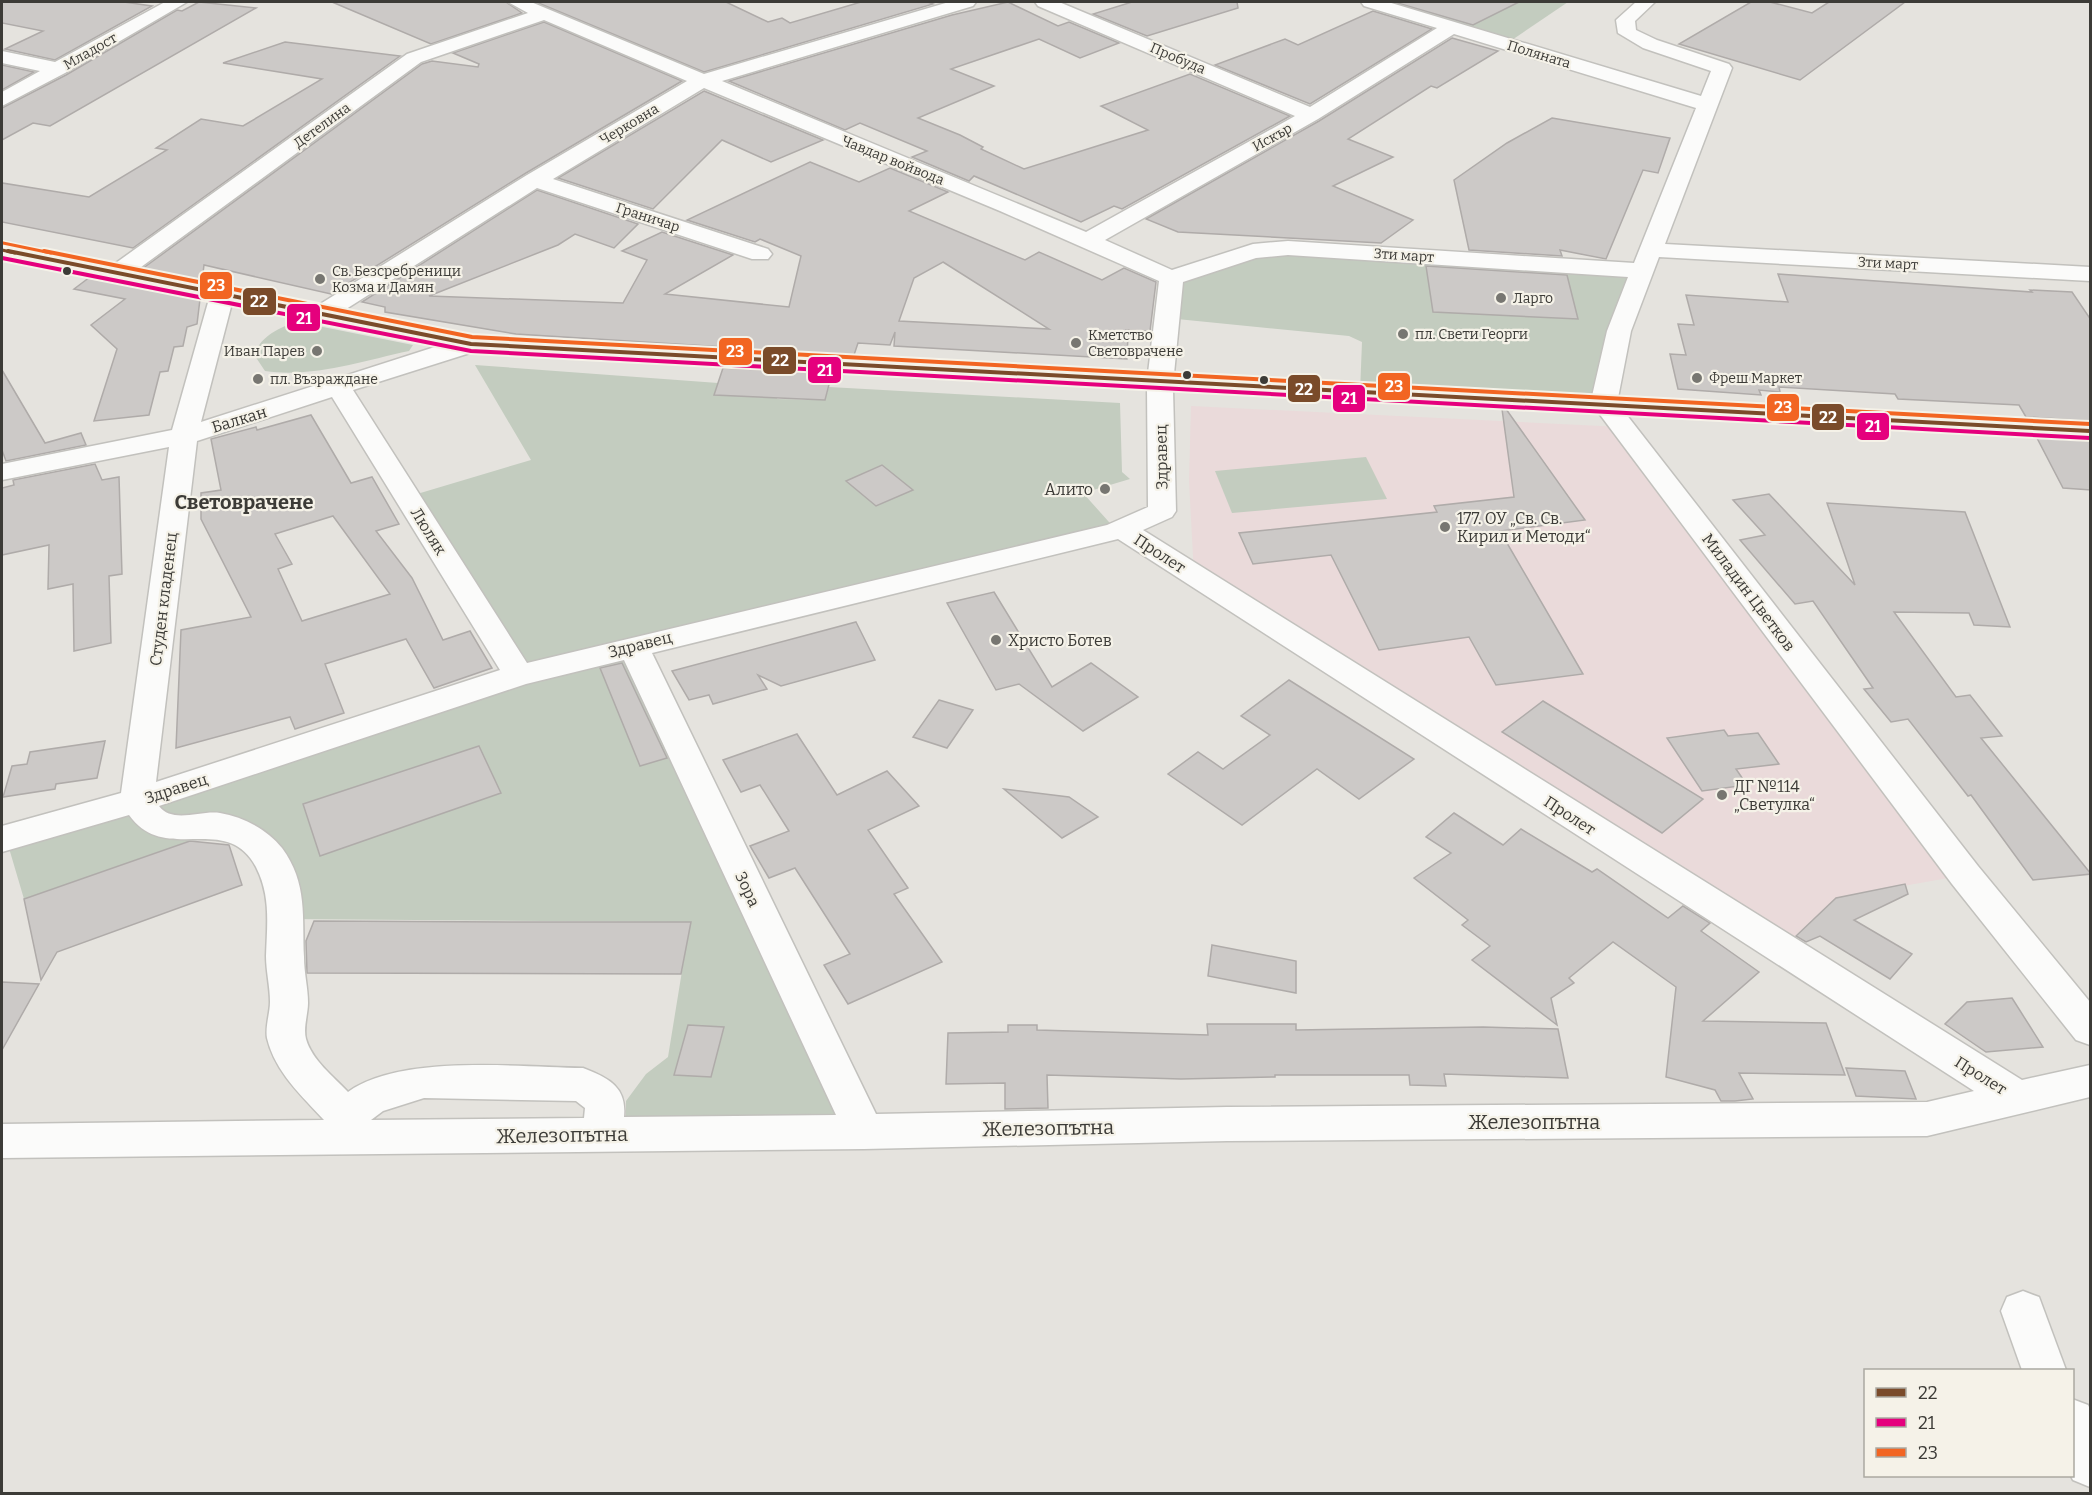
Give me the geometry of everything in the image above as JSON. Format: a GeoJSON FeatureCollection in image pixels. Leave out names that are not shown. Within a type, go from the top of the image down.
{"type":"FeatureCollection","features":[{"type":"Feature","properties":{"kind":"street","name":"Младост"},"geometry":{"type":"LineString","coordinates":[[2,100],[178,2]]}},
{"type":"Feature","properties":{"kind":"street","name":"Чавдар войвода"},"geometry":{"type":"LineString","coordinates":[[517,2],[701,81],[1089,240],[1171,278]]}},
{"type":"Feature","properties":{"kind":"street","name":"Черковна"},"geometry":{"type":"LineString","coordinates":[[321,314],[536,180],[701,81],[968,2]]}},
{"type":"Feature","properties":{"kind":"street","name":"Пробуда"},"geometry":{"type":"LineString","coordinates":[[1044,2],[1311,115]]}},
{"type":"Feature","properties":{"kind":"street","name":"Поляната"},"geometry":{"type":"LineString","coordinates":[[1370,2],[1709,105]]}},
{"type":"Feature","properties":{"kind":"street"},"geometry":{"type":"LineString","coordinates":[[1604,403],[1619,331],[1722,68],[1650,44],[1627,33],[1625,20],[1646,2]]}},
{"type":"Feature","properties":{"kind":"street","name":"Детелина"},"geometry":{"type":"LineString","coordinates":[[118,273],[414,58],[545,14]]}},
{"type":"Feature","properties":{"kind":"street","name":"Искър"},"geometry":{"type":"LineString","coordinates":[[1089,240],[1311,115],[1452,27]]}},
{"type":"Feature","properties":{"kind":"street"},"geometry":{"type":"LineString","coordinates":[[2,57],[58,69]]}},
{"type":"Feature","properties":{"kind":"street","name":"Граничар"},"geometry":{"type":"LineString","coordinates":[[536,180],[760,254]]}},
{"type":"Feature","properties":{"kind":"street","name":"3ти март"},"geometry":{"type":"LineString","coordinates":[[1171,278],[1252,251],[1288,248],[2091,274]]}},
{"type":"Feature","properties":{"kind":"street"},"geometry":{"type":"LineString","coordinates":[[2,250],[471,344],[1160,383],[1604,403],[2091,431]]}},
{"type":"Feature","properties":{"kind":"street"},"geometry":{"type":"LineString","coordinates":[[1160,383],[1171,278]]}},
{"type":"Feature","properties":{"kind":"street","name":"Студен кладенец"},"geometry":{"type":"LineString","coordinates":[[137,801],[184,436],[222,294]]}},
{"type":"Feature","properties":{"kind":"street","name":"Балкан"},"geometry":{"type":"LineString","coordinates":[[2,472],[184,436],[471,344]]}},
{"type":"Feature","properties":{"kind":"street","name":"Здравец"},"geometry":{"type":"LineString","coordinates":[[2,839],[137,801],[519,675],[1122,529],[1162,511],[1160,383]]}},
{"type":"Feature","properties":{"kind":"street","name":"Люляк"},"geometry":{"type":"LineString","coordinates":[[339,388],[519,675]]}},
{"type":"Feature","properties":{"kind":"street","name":"Миладин Цветков"},"geometry":{"type":"LineString","coordinates":[[1604,403],[1965,875],[2091,1029]]}},
{"type":"Feature","properties":{"kind":"street","name":"Пролет"},"geometry":{"type":"LineString","coordinates":[[1122,529],[2019,1099]]}},
{"type":"Feature","properties":{"kind":"street","name":"Зора"},"geometry":{"type":"LineString","coordinates":[[633,646],[864,1132]]}},
{"type":"Feature","properties":{"kind":"street"},"geometry":{"type":"LineString","coordinates":[[137,801],[150,819],[170,828],[219,825],[236,830],[249,838],[269,857],[282,886],[287,915],[285,957],[289,1003],[285,1036],[298,1065],[342,1127],[370,1098],[424,1082],[583,1085],[606,1101],[602,1135]]}},
{"type":"Feature","properties":{"kind":"street","name":"Железопътна"},"geometry":{"type":"LineString","coordinates":[[2,1141],[342,1127],[602,1135],[1227,1124],[1927,1119],[2091,1082]]}},
{"type":"Feature","properties":{"kind":"street"},"geometry":{"type":"LineString","coordinates":[[2023,1311],[2038,1361],[2043,1369]]}},
{"type":"Feature","properties":{"kind":"street"},"geometry":{"type":"LineString","coordinates":[[2074,1423],[2086,1445],[2091,1464]]}},
{"type":"Feature","properties":{"kind":"shaded area"},"geometry":{"type":"Polygon","coordinates":[[[1370,2],[1568,2],[1506,44],[1370,2]]]}},
{"type":"Feature","properties":{"kind":"shaded area","name":"пл. Свети Георги"},"geometry":{"type":"Polygon","coordinates":[[[1253,251],[1642,271],[1604,403],[1360,392],[1362,342],[1349,336],[1167,318],[1171,278],[1253,251]]]}},
{"type":"Feature","properties":{"kind":"shaded area"},"geometry":{"type":"Polygon","coordinates":[[[293,323],[303,323],[413,345],[409,351],[337,367],[283,373],[265,371],[255,356],[260,344],[275,331],[293,323]]]}},
{"type":"Feature","properties":{"kind":"shaded area"},"geometry":{"type":"Polygon","coordinates":[[[475,365],[718,383],[714,395],[756,396],[780,387],[777,399],[825,400],[829,387],[1120,403],[1122,472],[1130,479],[1083,493],[1117,531],[633,646],[864,1132],[626,1135],[626,1101],[646,1074],[668,1057],[690,922],[286,919],[282,886],[224,829],[24,899],[6,838],[518,675],[407,497],[531,460],[475,365]]]}},
{"type":"Feature","properties":{"kind":"shaded area","name":"177. ОУ „Св. Св. Кирил и Методи“"},"geometry":{"type":"Polygon","coordinates":[[[1191,406],[1622,427],[1965,875],[1836,898],[1781,949],[1194,575],[1189,480],[1191,406]]]}},
{"type":"Feature","properties":{"kind":"shaded area"},"geometry":{"type":"Polygon","coordinates":[[[1366,457],[1387,499],[1232,513],[1215,471],[1366,457]]]}},
{"type":"Feature","properties":{"kind":"building"},"geometry":{"type":"Polygon","coordinates":[[[2,2],[124,2],[152,6],[55,60],[5,49],[43,31],[2,23],[2,2]]]}},
{"type":"Feature","properties":{"kind":"building"},"geometry":{"type":"Polygon","coordinates":[[[199,2],[256,8],[50,126],[33,123],[2,140],[2,108],[66,75],[177,10],[182,11],[199,2]]]}},
{"type":"Feature","properties":{"kind":"building"},"geometry":{"type":"Polygon","coordinates":[[[332,2],[506,2],[522,13],[431,44],[332,2]]]}},
{"type":"Feature","properties":{"kind":"building"},"geometry":{"type":"Polygon","coordinates":[[[536,2],[726,2],[768,22],[782,18],[790,23],[861,2],[928,2],[933,4],[704,72],[536,2]]]}},
{"type":"Feature","properties":{"kind":"building"},"geometry":{"type":"Polygon","coordinates":[[[1008,2],[1058,26],[1069,22],[1119,43],[1080,58],[1039,39],[951,69],[994,86],[918,118],[960,135],[983,147],[981,149],[1024,169],[1148,130],[1101,106],[1190,74],[1290,116],[1122,209],[1114,206],[1081,222],[974,176],[969,181],[912,157],[927,151],[860,123],[845,130],[729,81],[952,15],[1008,2]]]}},
{"type":"Feature","properties":{"kind":"building"},"geometry":{"type":"Polygon","coordinates":[[[1132,2],[1237,2],[1238,8],[1147,36],[1093,14],[1132,2]]]}},
{"type":"Feature","properties":{"kind":"building"},"geometry":{"type":"Polygon","coordinates":[[[1394,2],[1519,2],[1473,25],[1394,2]]]}},
{"type":"Feature","properties":{"kind":"building"},"geometry":{"type":"Polygon","coordinates":[[[1751,2],[1770,2],[1812,13],[1829,2],[1905,2],[1800,80],[1679,44],[1751,2]]]}},
{"type":"Feature","properties":{"kind":"building"},"geometry":{"type":"Polygon","coordinates":[[[1373,11],[1432,29],[1310,104],[1215,65],[1285,39],[1298,45],[1373,11]]]}},
{"type":"Feature","properties":{"kind":"building"},"geometry":{"type":"Polygon","coordinates":[[[544,22],[682,81],[526,173],[331,294],[204,265],[202,281],[142,269],[422,64],[432,61],[478,67],[479,64],[453,53],[544,22]]]}},
{"type":"Feature","properties":{"kind":"building"},"geometry":{"type":"Polygon","coordinates":[[[1452,38],[1498,51],[1437,88],[1431,86],[1348,139],[1393,157],[1333,186],[1413,220],[1381,243],[1178,232],[1146,219],[1319,121],[1452,38]]]}},
{"type":"Feature","properties":{"kind":"building"},"geometry":{"type":"Polygon","coordinates":[[[285,42],[400,56],[133,248],[2,222],[2,183],[89,197],[167,150],[156,148],[201,119],[243,126],[322,79],[223,63],[285,42]]]}},
{"type":"Feature","properties":{"kind":"building"},"geometry":{"type":"Polygon","coordinates":[[[2,65],[34,72],[2,90],[2,65]]]}},
{"type":"Feature","properties":{"kind":"building"},"geometry":{"type":"Polygon","coordinates":[[[704,91],[823,140],[771,162],[722,140],[653,209],[558,178],[704,91]]]}},
{"type":"Feature","properties":{"kind":"building"},"geometry":{"type":"Polygon","coordinates":[[[1552,118],[1670,138],[1658,173],[1643,170],[1606,259],[1560,250],[1562,256],[1469,250],[1454,180],[1507,143],[1552,118]]]}},
{"type":"Feature","properties":{"kind":"building"},"geometry":{"type":"Polygon","coordinates":[[[810,162],[859,182],[890,168],[948,192],[909,211],[1025,260],[1039,252],[1102,280],[1124,268],[1156,282],[1150,331],[1126,330],[1125,333],[1128,334],[1127,359],[894,346],[895,332],[890,345],[858,343],[854,355],[516,334],[385,312],[385,307],[362,302],[537,190],[638,224],[614,248],[575,234],[558,245],[429,296],[623,303],[647,260],[622,251],[662,232],[733,255],[665,294],[789,307],[801,256],[760,239],[755,242],[687,220],[810,162]],[[943,262],[914,278],[899,321],[1049,329],[943,262]]]}},
{"type":"Feature","properties":{"kind":"building","name":"Ларго"},"geometry":{"type":"Polygon","coordinates":[[[1426,266],[1567,275],[1578,319],[1433,312],[1426,266]]]}},
{"type":"Feature","properties":{"kind":"building"},"geometry":{"type":"Polygon","coordinates":[[[1778,274],[2032,292],[2030,290],[2072,292],[2091,320],[2091,421],[2026,417],[2019,405],[1898,399],[1895,394],[1779,387],[1780,392],[1759,390],[1761,395],[1678,389],[1670,354],[1686,355],[1678,324],[1694,325],[1686,295],[1788,302],[1778,274]]]}},
{"type":"Feature","properties":{"kind":"building"},"geometry":{"type":"Polygon","coordinates":[[[90,277],[200,299],[197,324],[187,327],[183,346],[174,347],[168,371],[160,372],[149,415],[94,421],[117,349],[91,325],[125,299],[74,289],[90,277]]]}},
{"type":"Feature","properties":{"kind":"building"},"geometry":{"type":"Polygon","coordinates":[[[723,368],[832,373],[825,400],[714,395],[723,368]]]}},
{"type":"Feature","properties":{"kind":"building"},"geometry":{"type":"Polygon","coordinates":[[[2,370],[45,443],[81,433],[86,445],[6,461],[2,450],[2,370]]]}},
{"type":"Feature","properties":{"kind":"building"},"geometry":{"type":"Polygon","coordinates":[[[1502,409],[1506,409],[1585,520],[1500,531],[1583,674],[1496,685],[1469,637],[1379,650],[1331,555],[1253,564],[1239,533],[1437,512],[1434,506],[1514,497],[1502,409]]]}},
{"type":"Feature","properties":{"kind":"building"},"geometry":{"type":"Polygon","coordinates":[[[311,415],[351,483],[372,477],[399,524],[376,531],[412,578],[443,640],[470,631],[492,668],[434,688],[406,639],[325,664],[344,713],[295,729],[290,717],[176,748],[181,630],[251,617],[201,519],[201,493],[221,490],[211,439],[256,427],[257,430],[311,415]],[[333,516],[275,534],[292,564],[278,569],[302,621],[390,594],[333,516]]]}},
{"type":"Feature","properties":{"kind":"building"},"geometry":{"type":"Polygon","coordinates":[[[2037,438],[2091,441],[2091,490],[2063,488],[2037,438]]]}},
{"type":"Feature","properties":{"kind":"building"},"geometry":{"type":"Polygon","coordinates":[[[95,464],[102,480],[119,477],[122,574],[109,576],[111,643],[74,651],[73,584],[48,589],[49,545],[2,555],[2,488],[14,485],[13,480],[95,464]]]}},
{"type":"Feature","properties":{"kind":"building"},"geometry":{"type":"Polygon","coordinates":[[[882,465],[913,490],[876,506],[846,481],[882,465]]]}},
{"type":"Feature","properties":{"kind":"building"},"geometry":{"type":"Polygon","coordinates":[[[1769,494],[1855,585],[1827,503],[1965,512],[2010,627],[1974,625],[1969,613],[1894,612],[1956,697],[1970,695],[2002,736],[1981,738],[2091,874],[2033,880],[1971,795],[1968,796],[1908,719],[1891,722],[1864,689],[1873,688],[1813,601],[1795,604],[1740,540],[1765,535],[1733,500],[1769,494]]]}},
{"type":"Feature","properties":{"kind":"building"},"geometry":{"type":"Polygon","coordinates":[[[994,592],[1052,687],[1091,663],[1138,697],[1083,731],[1019,684],[996,690],[947,603],[994,592]]]}},
{"type":"Feature","properties":{"kind":"building"},"geometry":{"type":"Polygon","coordinates":[[[856,622],[875,660],[781,686],[758,675],[767,689],[713,704],[709,695],[689,700],[672,671],[856,622]]]}},
{"type":"Feature","properties":{"kind":"building"},"geometry":{"type":"Polygon","coordinates":[[[622,663],[667,758],[640,766],[600,668],[622,663]]]}},
{"type":"Feature","properties":{"kind":"building"},"geometry":{"type":"Polygon","coordinates":[[[1289,680],[1414,759],[1359,799],[1317,769],[1242,825],[1168,774],[1198,752],[1223,769],[1270,735],[1241,716],[1289,680]]]}},
{"type":"Feature","properties":{"kind":"building"},"geometry":{"type":"Polygon","coordinates":[[[939,700],[973,710],[947,748],[913,737],[939,700]]]}},
{"type":"Feature","properties":{"kind":"building"},"geometry":{"type":"Polygon","coordinates":[[[1543,701],[1703,799],[1662,833],[1502,732],[1543,701]]]}},
{"type":"Feature","properties":{"kind":"building"},"geometry":{"type":"Polygon","coordinates":[[[1724,730],[1728,736],[1758,733],[1779,764],[1736,769],[1747,785],[1702,791],[1667,738],[1724,730]]]}},
{"type":"Feature","properties":{"kind":"building"},"geometry":{"type":"Polygon","coordinates":[[[797,734],[837,795],[887,771],[919,806],[868,830],[908,888],[894,894],[942,962],[848,1004],[824,965],[850,954],[795,868],[769,878],[750,846],[789,831],[760,785],[741,792],[723,760],[797,734]]]}},
{"type":"Feature","properties":{"kind":"building"},"geometry":{"type":"Polygon","coordinates":[[[105,741],[97,778],[56,784],[55,789],[3,797],[12,766],[27,764],[30,752],[105,741]]]}},
{"type":"Feature","properties":{"kind":"building"},"geometry":{"type":"Polygon","coordinates":[[[479,746],[501,793],[320,856],[303,804],[479,746]]]}},
{"type":"Feature","properties":{"kind":"building"},"geometry":{"type":"Polygon","coordinates":[[[1004,789],[1069,797],[1098,817],[1062,838],[1004,789]]]}},
{"type":"Feature","properties":{"kind":"building"},"geometry":{"type":"Polygon","coordinates":[[[1454,813],[1503,845],[1521,829],[1592,872],[1597,869],[1668,918],[1683,906],[1710,923],[1701,931],[1759,972],[1703,1021],[1826,1023],[1845,1075],[1739,1073],[1753,1099],[1735,1101],[1721,1101],[1715,1090],[1666,1077],[1676,987],[1613,942],[1569,978],[1574,983],[1551,998],[1557,1025],[1472,960],[1490,946],[1462,925],[1468,920],[1414,878],[1451,853],[1426,837],[1454,813]]]}},
{"type":"Feature","properties":{"kind":"building"},"geometry":{"type":"Polygon","coordinates":[[[190,841],[229,845],[242,885],[57,952],[41,980],[24,899],[190,841]]]}},
{"type":"Feature","properties":{"kind":"building"},"geometry":{"type":"Polygon","coordinates":[[[1905,884],[1908,894],[1854,920],[1912,954],[1890,979],[1820,936],[1806,942],[1796,936],[1836,898],[1905,884]]]}},
{"type":"Feature","properties":{"kind":"building"},"geometry":{"type":"Polygon","coordinates":[[[314,921],[691,922],[681,974],[307,973],[306,941],[314,921]]]}},
{"type":"Feature","properties":{"kind":"building"},"geometry":{"type":"Polygon","coordinates":[[[1212,945],[1296,961],[1296,993],[1208,976],[1212,945]]]}},
{"type":"Feature","properties":{"kind":"building"},"geometry":{"type":"Polygon","coordinates":[[[2,982],[39,984],[2,1050],[2,982]]]}},
{"type":"Feature","properties":{"kind":"building"},"geometry":{"type":"Polygon","coordinates":[[[2012,998],[2043,1047],[1986,1052],[1945,1024],[1967,1002],[2012,998]]]}},
{"type":"Feature","properties":{"kind":"building"},"geometry":{"type":"Polygon","coordinates":[[[1207,1024],[1296,1024],[1296,1030],[1483,1027],[1558,1029],[1568,1078],[1444,1074],[1446,1086],[1410,1085],[1409,1075],[1275,1075],[1275,1077],[1181,1079],[1047,1075],[1048,1108],[1005,1109],[1005,1083],[946,1084],[948,1033],[1008,1032],[1008,1025],[1037,1025],[1037,1030],[1208,1035],[1207,1024]]]}},
{"type":"Feature","properties":{"kind":"building"},"geometry":{"type":"Polygon","coordinates":[[[688,1025],[724,1027],[711,1077],[674,1075],[688,1025]]]}},
{"type":"Feature","properties":{"kind":"building"},"geometry":{"type":"Polygon","coordinates":[[[1846,1068],[1905,1071],[1916,1099],[1856,1096],[1846,1068]]]}},
{"type":"Feature","properties":{"kind":"transit line","name":"23"},"geometry":{"type":"LineString","coordinates":[[3,243],[472,337],[2090,424]]}},
{"type":"Feature","properties":{"kind":"transit line","name":"22"},"geometry":{"type":"LineString","coordinates":[[2,250],[471,344],[2090,431]]}},
{"type":"Feature","properties":{"kind":"transit line","name":"21"},"geometry":{"type":"LineString","coordinates":[[2,258],[471,351],[2090,438]]}},
{"type":"Feature","properties":{"kind":"place","name":"Св. Безсребреници Козма и Дамян"},"geometry":{"type":"Point","coordinates":[320,279]}},
{"type":"Feature","properties":{"kind":"place","name":"Ларго"},"geometry":{"type":"Point","coordinates":[1501,298]}},
{"type":"Feature","properties":{"kind":"place","name":"пл. Свети Георги"},"geometry":{"type":"Point","coordinates":[1403,334]}},
{"type":"Feature","properties":{"kind":"place","name":"Кметство Световрачене"},"geometry":{"type":"Point","coordinates":[1076,343]}},
{"type":"Feature","properties":{"kind":"place","name":"Иван Парев"},"geometry":{"type":"Point","coordinates":[317,351]}},
{"type":"Feature","properties":{"kind":"place","name":"Фреш Маркет"},"geometry":{"type":"Point","coordinates":[1697,378]}},
{"type":"Feature","properties":{"kind":"place","name":"пл. Възраждане"},"geometry":{"type":"Point","coordinates":[258,379]}},
{"type":"Feature","properties":{"kind":"place","name":"Алито"},"geometry":{"type":"Point","coordinates":[1105,489]}},
{"type":"Feature","properties":{"kind":"place","name":"177. ОУ „Св. Св. Кирил и Методи“"},"geometry":{"type":"Point","coordinates":[1445,527]}},
{"type":"Feature","properties":{"kind":"place","name":"Христо Ботев"},"geometry":{"type":"Point","coordinates":[996,640]}},
{"type":"Feature","properties":{"kind":"place","name":"ДГ №114 „Светулка“"},"geometry":{"type":"Point","coordinates":[1722,795]}},
{"type":"Feature","properties":{"kind":"district","name":"Световрачене"},"geometry":{"type":"Point","coordinates":[244,502]}}]}
